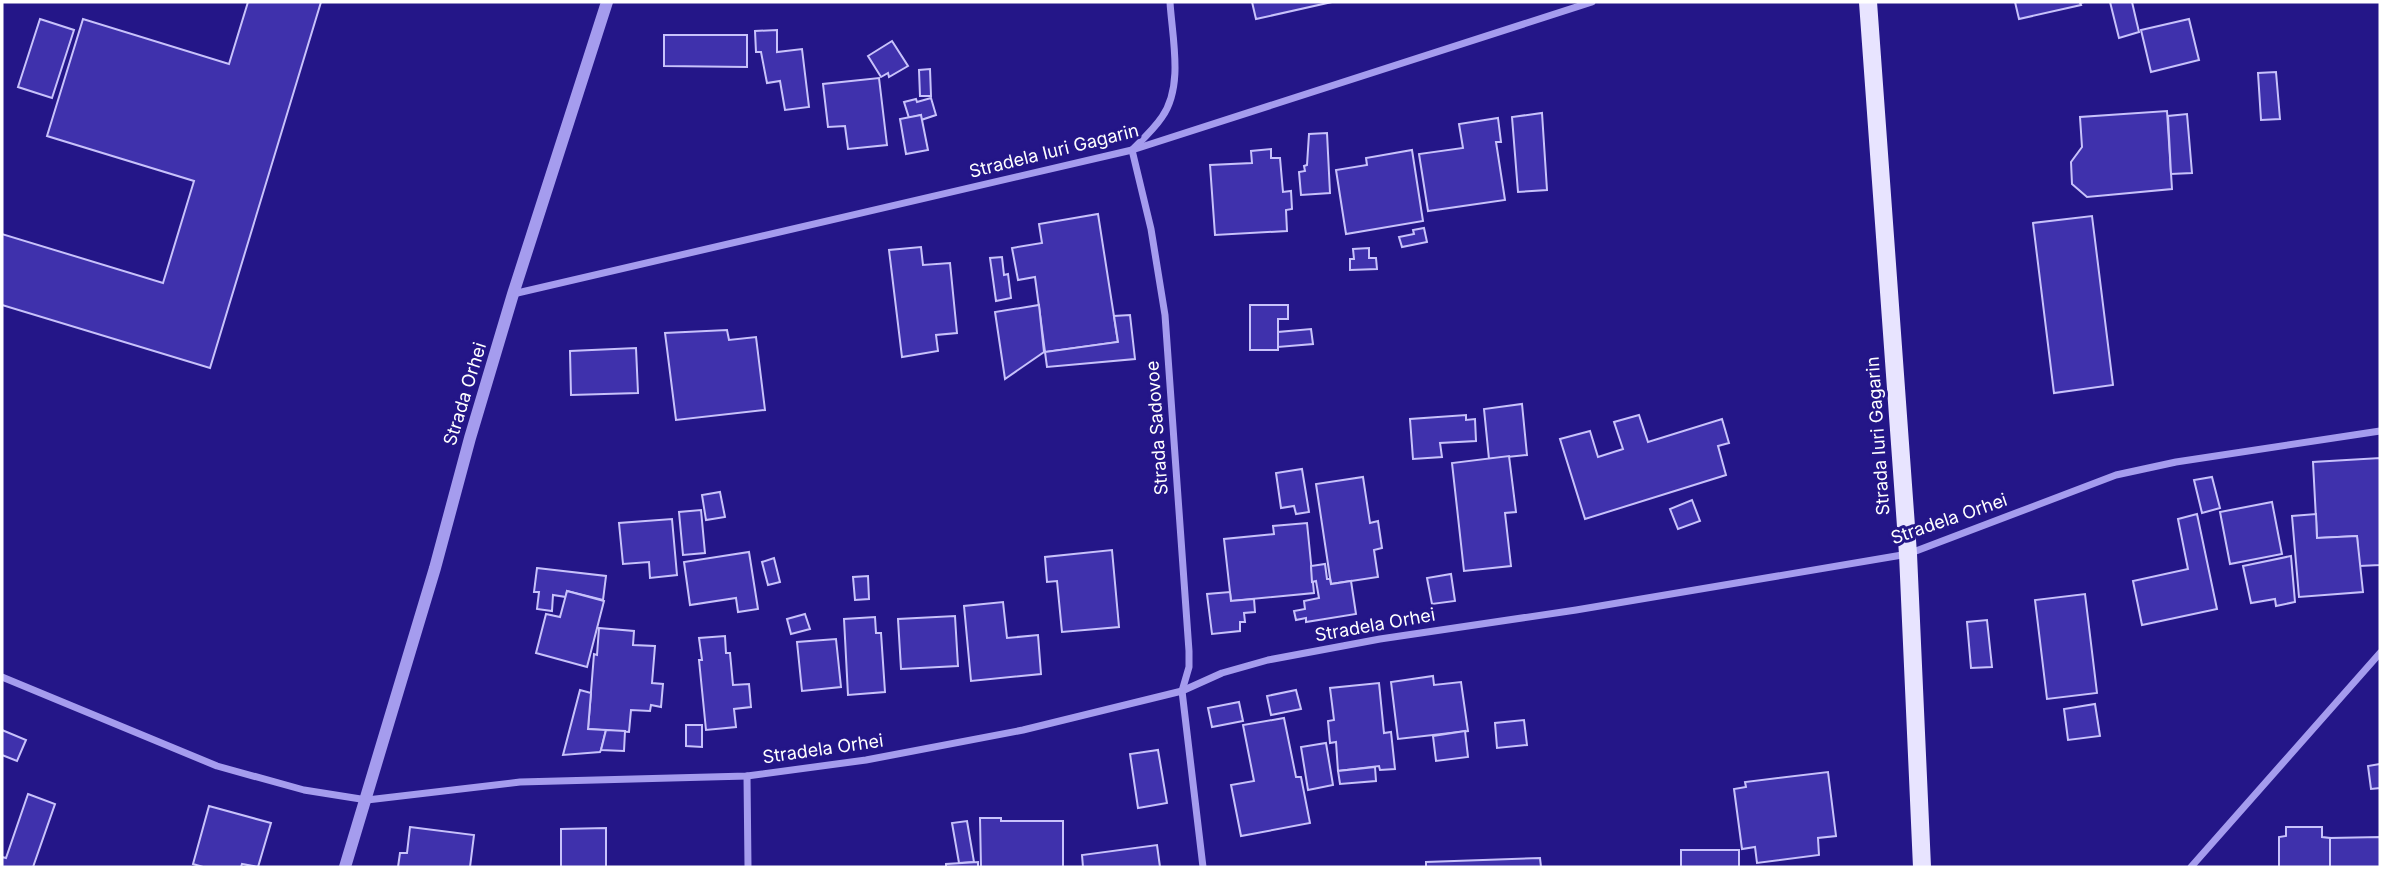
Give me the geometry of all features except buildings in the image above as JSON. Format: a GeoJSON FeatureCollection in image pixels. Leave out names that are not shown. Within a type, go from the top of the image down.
{"type":"FeatureCollection","features":[{"type":"Feature","properties":{"kind":"main road","name":"Strada Iuri Gagarin"},"geometry":{"type":"LineString","coordinates":[[1868,2],[1908,554],[1922,867]]}},
{"type":"Feature","properties":{"kind":"street","name":"Strada Orhei"},"geometry":{"type":"LineString","coordinates":[[345,867],[435,568],[513,293],[607,2]]}},
{"type":"Feature","properties":{"kind":"street"},"geometry":{"type":"LineString","coordinates":[[1132,150],[1161,118],[1173,90],[1170,2]]}},
{"type":"Feature","properties":{"kind":"street","name":"Stradela Iuri Gagarin"},"geometry":{"type":"LineString","coordinates":[[513,293],[1132,150],[1592,2]]}},
{"type":"Feature","properties":{"kind":"street","name":"Strada Sadovoe"},"geometry":{"type":"LineString","coordinates":[[1132,150],[1151,229],[1165,315],[1189,651],[1189,667],[1182,691],[1203,867]]}},
{"type":"Feature","properties":{"kind":"street","name":"Stradela Orhei"},"geometry":{"type":"LineString","coordinates":[[367,800],[520,782],[747,776],[866,760],[1023,730],[1182,691],[1222,673],[1268,660],[1380,639],[1576,610],[1908,554],[2116,475],[2176,462],[2380,431]]}},
{"type":"Feature","properties":{"kind":"street"},"geometry":{"type":"LineString","coordinates":[[2191,867],[2380,653]]}},
{"type":"Feature","properties":{"kind":"street"},"geometry":{"type":"LineString","coordinates":[[2,677],[217,766],[304,790],[367,800]]}},
{"type":"Feature","properties":{"kind":"street"},"geometry":{"type":"LineString","coordinates":[[747,776],[748,867]]}}]}
